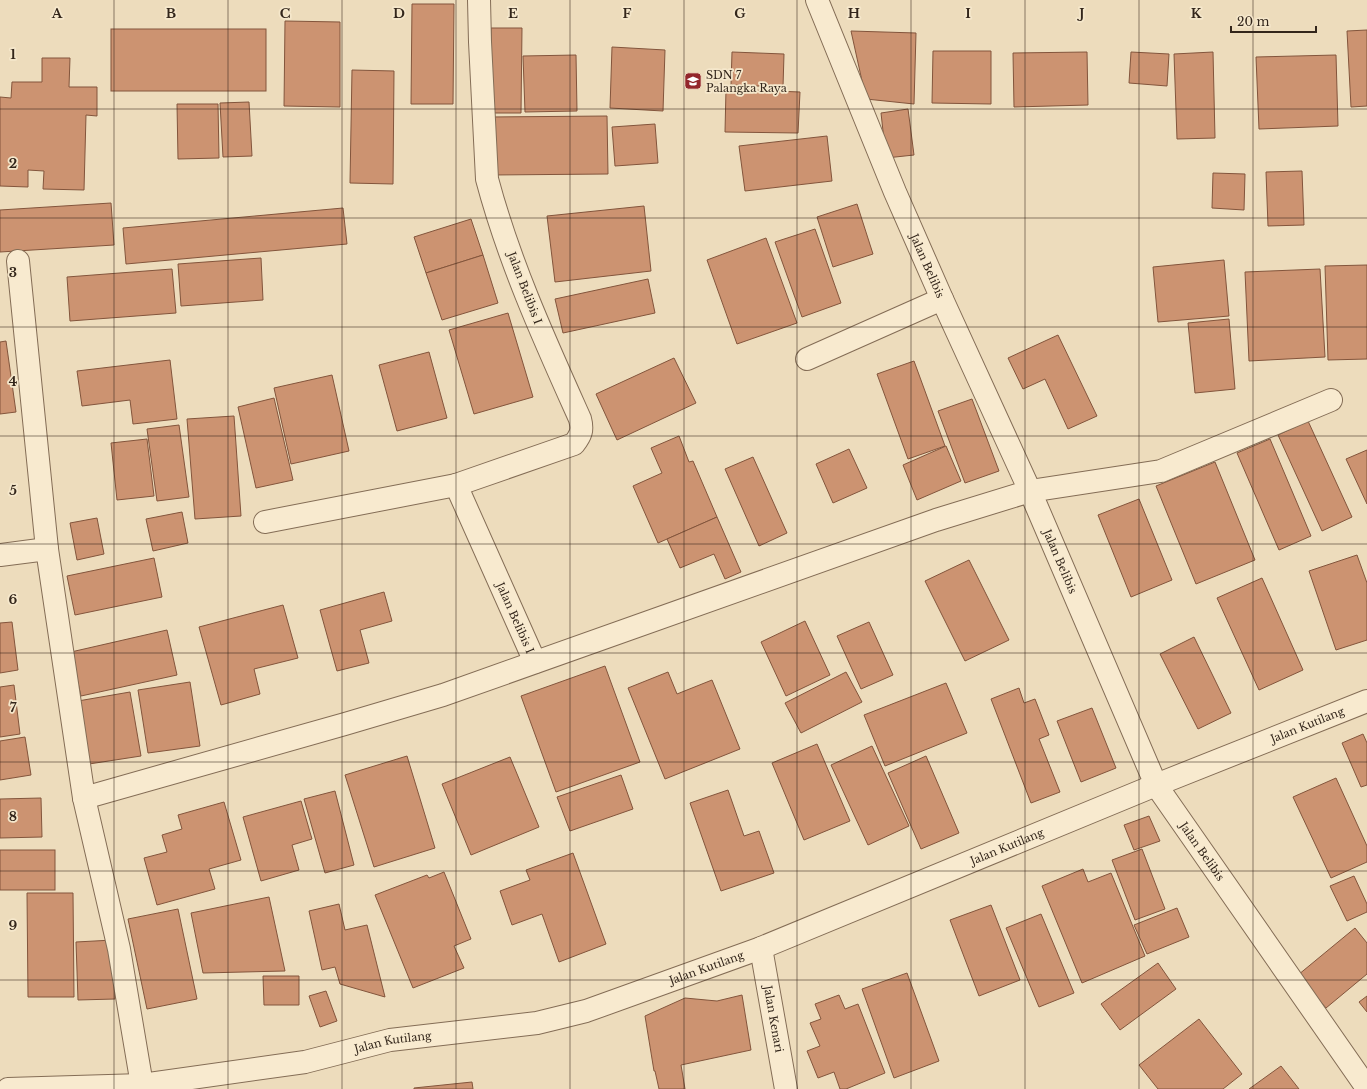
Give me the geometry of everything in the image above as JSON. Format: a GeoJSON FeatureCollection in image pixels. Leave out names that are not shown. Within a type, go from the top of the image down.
{"type":"FeatureCollection","features":[{"type":"Feature","properties":{"kind":"street","name":"Jalan Belibis I"},"geometry":{"type":"LineString","coordinates":[[265,522],[456,485],[574,444],[580,436],[583,428],[580,419],[524,290],[487,179],[480,50],[479,0]]}},
{"type":"Feature","properties":{"kind":"street","name":"Jalan Belibis"},"geometry":{"type":"LineString","coordinates":[[817,0],[895,192],[1030,491],[1156,785],[1367,1088]]}},
{"type":"Feature","properties":{"kind":"street"},"geometry":{"type":"LineString","coordinates":[[18,261],[47,549],[84,798],[119,949],[142,1085]]}},
{"type":"Feature","properties":{"kind":"street"},"geometry":{"type":"LineString","coordinates":[[807,359],[942,299]]}},
{"type":"Feature","properties":{"kind":"street"},"geometry":{"type":"LineString","coordinates":[[84,798],[435,697],[936,520],[1030,491],[1161,471],[1331,400]]}},
{"type":"Feature","properties":{"kind":"street","name":"Jalan Belibis I"},"geometry":{"type":"LineString","coordinates":[[456,485],[535,662]]}},
{"type":"Feature","properties":{"kind":"street"},"geometry":{"type":"LineString","coordinates":[[0,555],[47,549]]}},
{"type":"Feature","properties":{"kind":"street","name":"Jalan Kutilang"},"geometry":{"type":"LineString","coordinates":[[8,1089],[142,1085],[305,1062],[390,1040],[537,1023],[586,1011],[761,948],[1156,785],[1367,701]]}},
{"type":"Feature","properties":{"kind":"street","name":"Jalan Kenari"},"geometry":{"type":"LineString","coordinates":[[761,948],[786,1089]]}},
{"type":"Feature","properties":{"kind":"building"},"geometry":{"type":"Polygon","coordinates":[[[412,4],[454,4],[453,104],[411,104],[412,4]]]}},
{"type":"Feature","properties":{"kind":"building"},"geometry":{"type":"Polygon","coordinates":[[[285,21],[340,22],[340,107],[284,106],[285,21]]]}},
{"type":"Feature","properties":{"kind":"building"},"geometry":{"type":"Polygon","coordinates":[[[491,28],[522,28],[521,113],[490,113],[491,28]]]}},
{"type":"Feature","properties":{"kind":"building"},"geometry":{"type":"Polygon","coordinates":[[[111,29],[266,29],[266,91],[111,91],[111,29]]]}},
{"type":"Feature","properties":{"kind":"building"},"geometry":{"type":"Polygon","coordinates":[[[1367,30],[1367,106],[1351,107],[1347,31],[1367,30]]]}},
{"type":"Feature","properties":{"kind":"building"},"geometry":{"type":"Polygon","coordinates":[[[851,31],[916,33],[914,104],[866,99],[851,31]]]}},
{"type":"Feature","properties":{"kind":"building"},"geometry":{"type":"Polygon","coordinates":[[[612,47],[665,50],[663,111],[610,108],[612,47]]]}},
{"type":"Feature","properties":{"kind":"building"},"geometry":{"type":"Polygon","coordinates":[[[933,51],[991,51],[991,104],[932,103],[933,51]]]}},
{"type":"Feature","properties":{"kind":"building"},"geometry":{"type":"Polygon","coordinates":[[[732,52],[784,54],[783,87],[731,85],[732,52]]]}},
{"type":"Feature","properties":{"kind":"building"},"geometry":{"type":"Polygon","coordinates":[[[1087,52],[1088,105],[1014,107],[1013,53],[1087,52]]]}},
{"type":"Feature","properties":{"kind":"building"},"geometry":{"type":"Polygon","coordinates":[[[1131,52],[1169,54],[1167,86],[1129,83],[1131,52]]]}},
{"type":"Feature","properties":{"kind":"building"},"geometry":{"type":"Polygon","coordinates":[[[1213,52],[1215,138],[1177,139],[1174,54],[1213,52]]]}},
{"type":"Feature","properties":{"kind":"building"},"geometry":{"type":"Polygon","coordinates":[[[576,55],[577,111],[525,112],[523,56],[576,55]]]}},
{"type":"Feature","properties":{"kind":"building"},"geometry":{"type":"Polygon","coordinates":[[[1336,55],[1338,126],[1259,129],[1256,57],[1336,55]]]}},
{"type":"Feature","properties":{"kind":"building"},"geometry":{"type":"Polygon","coordinates":[[[42,58],[70,58],[69,87],[97,87],[97,116],[86,115],[84,190],[43,189],[44,171],[28,170],[28,187],[0,186],[0,97],[11,98],[12,82],[42,82],[42,58]]]}},
{"type":"Feature","properties":{"kind":"building"},"geometry":{"type":"Polygon","coordinates":[[[352,70],[394,71],[393,184],[350,183],[352,70]]]}},
{"type":"Feature","properties":{"kind":"building"},"geometry":{"type":"Polygon","coordinates":[[[726,89],[800,92],[798,133],[725,132],[726,89]]]}},
{"type":"Feature","properties":{"kind":"building"},"geometry":{"type":"Polygon","coordinates":[[[249,102],[252,156],[223,157],[220,103],[249,102]]]}},
{"type":"Feature","properties":{"kind":"building"},"geometry":{"type":"Polygon","coordinates":[[[177,104],[218,104],[219,158],[178,159],[177,104]]]}},
{"type":"Feature","properties":{"kind":"building"},"geometry":{"type":"Polygon","coordinates":[[[908,109],[914,155],[886,158],[881,113],[908,109]]]}},
{"type":"Feature","properties":{"kind":"building"},"geometry":{"type":"Polygon","coordinates":[[[607,116],[608,174],[491,175],[490,117],[607,116]]]}},
{"type":"Feature","properties":{"kind":"building"},"geometry":{"type":"Polygon","coordinates":[[[655,124],[658,163],[615,166],[612,127],[655,124]]]}},
{"type":"Feature","properties":{"kind":"building"},"geometry":{"type":"Polygon","coordinates":[[[827,136],[832,181],[745,191],[739,146],[827,136]]]}},
{"type":"Feature","properties":{"kind":"building"},"geometry":{"type":"Polygon","coordinates":[[[1302,171],[1304,225],[1268,226],[1266,172],[1302,171]]]}},
{"type":"Feature","properties":{"kind":"building"},"geometry":{"type":"Polygon","coordinates":[[[1213,173],[1245,174],[1244,210],[1212,208],[1213,173]]]}},
{"type":"Feature","properties":{"kind":"building"},"geometry":{"type":"Polygon","coordinates":[[[111,203],[114,245],[0,252],[0,210],[111,203]]]}},
{"type":"Feature","properties":{"kind":"building"},"geometry":{"type":"Polygon","coordinates":[[[857,204],[873,254],[833,267],[817,217],[857,204]]]}},
{"type":"Feature","properties":{"kind":"building"},"geometry":{"type":"Polygon","coordinates":[[[644,206],[651,271],[555,282],[547,216],[644,206]]]}},
{"type":"Feature","properties":{"kind":"building"},"geometry":{"type":"Polygon","coordinates":[[[343,208],[347,244],[126,264],[123,228],[343,208]]]}},
{"type":"Feature","properties":{"kind":"building"},"geometry":{"type":"Polygon","coordinates":[[[471,219],[483,255],[426,273],[414,237],[471,219]]]}},
{"type":"Feature","properties":{"kind":"building"},"geometry":{"type":"Polygon","coordinates":[[[815,229],[841,303],[802,317],[775,242],[815,229]]]}},
{"type":"Feature","properties":{"kind":"building"},"geometry":{"type":"Polygon","coordinates":[[[766,238],[797,323],[737,344],[707,260],[766,238]]]}},
{"type":"Feature","properties":{"kind":"building"},"geometry":{"type":"Polygon","coordinates":[[[483,255],[498,303],[442,320],[426,273],[483,255]]]}},
{"type":"Feature","properties":{"kind":"building"},"geometry":{"type":"Polygon","coordinates":[[[261,258],[263,300],[181,306],[178,264],[261,258]]]}},
{"type":"Feature","properties":{"kind":"building"},"geometry":{"type":"Polygon","coordinates":[[[1224,260],[1229,316],[1158,322],[1153,267],[1224,260]]]}},
{"type":"Feature","properties":{"kind":"building"},"geometry":{"type":"Polygon","coordinates":[[[1367,265],[1367,359],[1328,360],[1325,266],[1367,265]]]}},
{"type":"Feature","properties":{"kind":"building"},"geometry":{"type":"Polygon","coordinates":[[[172,269],[176,313],[70,321],[67,277],[172,269]]]}},
{"type":"Feature","properties":{"kind":"building"},"geometry":{"type":"Polygon","coordinates":[[[1320,269],[1325,357],[1249,361],[1245,272],[1320,269]]]}},
{"type":"Feature","properties":{"kind":"building"},"geometry":{"type":"Polygon","coordinates":[[[648,279],[655,313],[563,333],[555,299],[648,279]]]}},
{"type":"Feature","properties":{"kind":"building"},"geometry":{"type":"Polygon","coordinates":[[[508,313],[533,397],[474,414],[449,330],[508,313]]]}},
{"type":"Feature","properties":{"kind":"building"},"geometry":{"type":"Polygon","coordinates":[[[1229,319],[1235,389],[1195,393],[1188,323],[1229,319]]]}},
{"type":"Feature","properties":{"kind":"building"},"geometry":{"type":"Polygon","coordinates":[[[1058,335],[1097,416],[1068,429],[1045,379],[1023,389],[1008,358],[1058,335]]]}},
{"type":"Feature","properties":{"kind":"building"},"geometry":{"type":"Polygon","coordinates":[[[6,341],[16,412],[0,414],[0,342],[6,341]]]}},
{"type":"Feature","properties":{"kind":"building"},"geometry":{"type":"Polygon","coordinates":[[[429,352],[447,418],[397,431],[379,365],[429,352]]]}},
{"type":"Feature","properties":{"kind":"building"},"geometry":{"type":"Polygon","coordinates":[[[674,358],[696,403],[617,440],[596,394],[674,358]]]}},
{"type":"Feature","properties":{"kind":"building"},"geometry":{"type":"Polygon","coordinates":[[[170,360],[177,419],[133,424],[130,400],[82,406],[77,371],[170,360]]]}},
{"type":"Feature","properties":{"kind":"building"},"geometry":{"type":"Polygon","coordinates":[[[914,361],[945,446],[908,459],[877,374],[914,361]]]}},
{"type":"Feature","properties":{"kind":"building"},"geometry":{"type":"Polygon","coordinates":[[[332,375],[349,451],[291,464],[274,388],[332,375]]]}},
{"type":"Feature","properties":{"kind":"building"},"geometry":{"type":"Polygon","coordinates":[[[274,398],[293,480],[256,488],[238,407],[274,398]]]}},
{"type":"Feature","properties":{"kind":"building"},"geometry":{"type":"Polygon","coordinates":[[[972,399],[999,471],[965,483],[938,411],[972,399]]]}},
{"type":"Feature","properties":{"kind":"building"},"geometry":{"type":"Polygon","coordinates":[[[234,416],[241,516],[195,519],[187,419],[234,416]]]}},
{"type":"Feature","properties":{"kind":"building"},"geometry":{"type":"Polygon","coordinates":[[[1308,421],[1352,517],[1322,531],[1278,435],[1308,421]]]}},
{"type":"Feature","properties":{"kind":"building"},"geometry":{"type":"Polygon","coordinates":[[[179,425],[189,497],[157,501],[147,429],[179,425]]]}},
{"type":"Feature","properties":{"kind":"building"},"geometry":{"type":"Polygon","coordinates":[[[679,436],[689,462],[693,461],[717,517],[658,543],[633,486],[662,473],[651,448],[679,436]]]}},
{"type":"Feature","properties":{"kind":"building"},"geometry":{"type":"Polygon","coordinates":[[[147,439],[154,496],[117,500],[111,443],[147,439]]]}},
{"type":"Feature","properties":{"kind":"building"},"geometry":{"type":"Polygon","coordinates":[[[1270,439],[1311,536],[1279,550],[1237,453],[1270,439]]]}},
{"type":"Feature","properties":{"kind":"building"},"geometry":{"type":"Polygon","coordinates":[[[946,446],[961,481],[917,500],[903,465],[946,446]]]}},
{"type":"Feature","properties":{"kind":"building"},"geometry":{"type":"Polygon","coordinates":[[[849,449],[867,488],[833,503],[816,464],[849,449]]]}},
{"type":"Feature","properties":{"kind":"building"},"geometry":{"type":"Polygon","coordinates":[[[1367,450],[1367,504],[1346,459],[1367,450]]]}},
{"type":"Feature","properties":{"kind":"building"},"geometry":{"type":"Polygon","coordinates":[[[753,457],[787,533],[759,546],[725,469],[753,457]]]}},
{"type":"Feature","properties":{"kind":"building"},"geometry":{"type":"Polygon","coordinates":[[[1215,462],[1255,560],[1196,584],[1156,486],[1215,462]]]}},
{"type":"Feature","properties":{"kind":"building"},"geometry":{"type":"Polygon","coordinates":[[[1139,499],[1172,580],[1131,597],[1098,515],[1139,499]]]}},
{"type":"Feature","properties":{"kind":"building"},"geometry":{"type":"Polygon","coordinates":[[[182,512],[188,543],[153,551],[146,519],[182,512]]]}},
{"type":"Feature","properties":{"kind":"building"},"geometry":{"type":"Polygon","coordinates":[[[717,517],[741,572],[725,579],[714,554],[680,568],[667,539],[717,517]]]}},
{"type":"Feature","properties":{"kind":"building"},"geometry":{"type":"Polygon","coordinates":[[[97,518],[104,554],[77,560],[70,523],[97,518]]]}},
{"type":"Feature","properties":{"kind":"building"},"geometry":{"type":"Polygon","coordinates":[[[1357,555],[1367,583],[1367,640],[1336,650],[1309,571],[1357,555]]]}},
{"type":"Feature","properties":{"kind":"building"},"geometry":{"type":"Polygon","coordinates":[[[154,558],[162,597],[75,615],[67,576],[154,558]]]}},
{"type":"Feature","properties":{"kind":"building"},"geometry":{"type":"Polygon","coordinates":[[[969,560],[1009,640],[965,661],[925,581],[969,560]]]}},
{"type":"Feature","properties":{"kind":"building"},"geometry":{"type":"Polygon","coordinates":[[[1262,578],[1303,670],[1259,690],[1217,598],[1262,578]]]}},
{"type":"Feature","properties":{"kind":"building"},"geometry":{"type":"Polygon","coordinates":[[[384,592],[392,621],[360,630],[369,663],[337,671],[320,610],[384,592]]]}},
{"type":"Feature","properties":{"kind":"building"},"geometry":{"type":"Polygon","coordinates":[[[283,605],[298,658],[254,669],[260,694],[221,705],[199,627],[283,605]]]}},
{"type":"Feature","properties":{"kind":"building"},"geometry":{"type":"Polygon","coordinates":[[[805,621],[830,675],[786,696],[761,642],[805,621]]]}},
{"type":"Feature","properties":{"kind":"building"},"geometry":{"type":"Polygon","coordinates":[[[12,622],[18,670],[0,673],[0,623],[12,622]]]}},
{"type":"Feature","properties":{"kind":"building"},"geometry":{"type":"Polygon","coordinates":[[[869,622],[893,675],[861,689],[837,636],[869,622]]]}},
{"type":"Feature","properties":{"kind":"building"},"geometry":{"type":"Polygon","coordinates":[[[167,630],[177,675],[81,696],[71,652],[167,630]]]}},
{"type":"Feature","properties":{"kind":"building"},"geometry":{"type":"Polygon","coordinates":[[[1194,637],[1231,713],[1198,729],[1160,654],[1194,637]]]}},
{"type":"Feature","properties":{"kind":"building"},"geometry":{"type":"Polygon","coordinates":[[[605,666],[640,762],[556,792],[521,696],[605,666]]]}},
{"type":"Feature","properties":{"kind":"building"},"geometry":{"type":"Polygon","coordinates":[[[668,672],[677,694],[712,680],[740,749],[665,779],[628,688],[668,672]]]}},
{"type":"Feature","properties":{"kind":"building"},"geometry":{"type":"Polygon","coordinates":[[[846,672],[862,702],[801,733],[785,703],[846,672]]]}},
{"type":"Feature","properties":{"kind":"building"},"geometry":{"type":"Polygon","coordinates":[[[190,682],[200,746],[148,753],[138,690],[190,682]]]}},
{"type":"Feature","properties":{"kind":"building"},"geometry":{"type":"Polygon","coordinates":[[[946,683],[967,733],[885,766],[864,715],[946,683]]]}},
{"type":"Feature","properties":{"kind":"building"},"geometry":{"type":"Polygon","coordinates":[[[14,685],[20,734],[0,737],[0,687],[14,685]]]}},
{"type":"Feature","properties":{"kind":"building"},"geometry":{"type":"Polygon","coordinates":[[[1019,688],[1024,703],[1035,699],[1049,735],[1039,739],[1060,792],[1031,803],[991,699],[1019,688]]]}},
{"type":"Feature","properties":{"kind":"building"},"geometry":{"type":"Polygon","coordinates":[[[130,692],[141,756],[89,764],[78,701],[130,692]]]}},
{"type":"Feature","properties":{"kind":"building"},"geometry":{"type":"Polygon","coordinates":[[[1092,708],[1116,768],[1081,782],[1057,721],[1092,708]]]}},
{"type":"Feature","properties":{"kind":"building"},"geometry":{"type":"Polygon","coordinates":[[[1363,734],[1367,743],[1367,785],[1361,787],[1342,743],[1363,734]]]}},
{"type":"Feature","properties":{"kind":"building"},"geometry":{"type":"Polygon","coordinates":[[[25,737],[31,775],[0,780],[0,741],[25,737]]]}},
{"type":"Feature","properties":{"kind":"building"},"geometry":{"type":"Polygon","coordinates":[[[817,744],[850,821],[804,840],[772,763],[817,744]]]}},
{"type":"Feature","properties":{"kind":"building"},"geometry":{"type":"Polygon","coordinates":[[[872,746],[909,826],[868,845],[831,765],[872,746]]]}},
{"type":"Feature","properties":{"kind":"building"},"geometry":{"type":"Polygon","coordinates":[[[407,756],[435,848],[374,867],[345,775],[407,756]]]}},
{"type":"Feature","properties":{"kind":"building"},"geometry":{"type":"Polygon","coordinates":[[[926,756],[959,833],[921,849],[888,773],[926,756]]]}},
{"type":"Feature","properties":{"kind":"building"},"geometry":{"type":"Polygon","coordinates":[[[510,757],[539,827],[471,855],[442,784],[510,757]]]}},
{"type":"Feature","properties":{"kind":"building"},"geometry":{"type":"Polygon","coordinates":[[[621,775],[633,809],[570,831],[557,797],[621,775]]]}},
{"type":"Feature","properties":{"kind":"building"},"geometry":{"type":"Polygon","coordinates":[[[1336,778],[1367,846],[1367,862],[1331,878],[1293,797],[1336,778]]]}},
{"type":"Feature","properties":{"kind":"building"},"geometry":{"type":"Polygon","coordinates":[[[728,790],[744,836],[759,831],[774,873],[721,891],[690,803],[728,790]]]}},
{"type":"Feature","properties":{"kind":"building"},"geometry":{"type":"Polygon","coordinates":[[[335,791],[354,865],[325,873],[304,799],[335,791]]]}},
{"type":"Feature","properties":{"kind":"building"},"geometry":{"type":"Polygon","coordinates":[[[41,798],[42,837],[0,838],[0,799],[41,798]]]}},
{"type":"Feature","properties":{"kind":"building"},"geometry":{"type":"Polygon","coordinates":[[[301,801],[312,839],[292,845],[299,870],[261,881],[243,817],[301,801]]]}},
{"type":"Feature","properties":{"kind":"building"},"geometry":{"type":"Polygon","coordinates":[[[224,802],[241,860],[209,869],[215,889],[157,905],[144,858],[167,852],[162,835],[182,829],[178,815],[224,802]]]}},
{"type":"Feature","properties":{"kind":"building"},"geometry":{"type":"Polygon","coordinates":[[[1149,816],[1160,841],[1134,850],[1124,825],[1149,816]]]}},
{"type":"Feature","properties":{"kind":"building"},"geometry":{"type":"Polygon","coordinates":[[[1142,849],[1165,909],[1135,920],[1112,860],[1142,849]]]}},
{"type":"Feature","properties":{"kind":"building"},"geometry":{"type":"Polygon","coordinates":[[[0,850],[55,850],[55,890],[0,890],[0,850]]]}},
{"type":"Feature","properties":{"kind":"building"},"geometry":{"type":"Polygon","coordinates":[[[573,853],[606,944],[559,962],[542,914],[512,925],[500,891],[530,880],[526,870],[573,853]]]}},
{"type":"Feature","properties":{"kind":"building"},"geometry":{"type":"Polygon","coordinates":[[[1083,869],[1088,882],[1111,873],[1145,956],[1082,983],[1042,886],[1083,869]]]}},
{"type":"Feature","properties":{"kind":"building"},"geometry":{"type":"Polygon","coordinates":[[[444,872],[471,939],[454,946],[464,968],[413,988],[375,895],[427,875],[429,878],[444,872]]]}},
{"type":"Feature","properties":{"kind":"building"},"geometry":{"type":"Polygon","coordinates":[[[1354,876],[1367,904],[1367,912],[1347,921],[1330,886],[1354,876]]]}},
{"type":"Feature","properties":{"kind":"building"},"geometry":{"type":"Polygon","coordinates":[[[27,893],[73,893],[74,997],[28,997],[27,893]]]}},
{"type":"Feature","properties":{"kind":"building"},"geometry":{"type":"Polygon","coordinates":[[[269,897],[285,971],[203,973],[191,913],[269,897]]]}},
{"type":"Feature","properties":{"kind":"building"},"geometry":{"type":"Polygon","coordinates":[[[339,904],[345,930],[367,925],[385,997],[340,984],[335,967],[322,970],[309,911],[339,904]]]}},
{"type":"Feature","properties":{"kind":"building"},"geometry":{"type":"Polygon","coordinates":[[[991,905],[1020,980],[979,996],[950,920],[991,905]]]}},
{"type":"Feature","properties":{"kind":"building"},"geometry":{"type":"Polygon","coordinates":[[[1177,908],[1189,937],[1147,954],[1134,925],[1177,908]]]}},
{"type":"Feature","properties":{"kind":"building"},"geometry":{"type":"Polygon","coordinates":[[[178,909],[197,999],[147,1009],[128,919],[178,909]]]}},
{"type":"Feature","properties":{"kind":"building"},"geometry":{"type":"Polygon","coordinates":[[[1041,914],[1074,993],[1039,1007],[1006,928],[1041,914]]]}},
{"type":"Feature","properties":{"kind":"building"},"geometry":{"type":"Polygon","coordinates":[[[1355,928],[1367,943],[1367,974],[1326,1008],[1298,975],[1355,928]]]}},
{"type":"Feature","properties":{"kind":"building"},"geometry":{"type":"Polygon","coordinates":[[[113,940],[115,999],[78,1000],[76,942],[113,940]]]}},
{"type":"Feature","properties":{"kind":"building"},"geometry":{"type":"Polygon","coordinates":[[[1158,963],[1176,989],[1120,1030],[1101,1004],[1158,963]]]}},
{"type":"Feature","properties":{"kind":"building"},"geometry":{"type":"Polygon","coordinates":[[[907,973],[939,1061],[894,1078],[862,989],[907,973]]]}},
{"type":"Feature","properties":{"kind":"building"},"geometry":{"type":"Polygon","coordinates":[[[263,976],[299,976],[299,1005],[264,1005],[263,976]]]}},
{"type":"Feature","properties":{"kind":"building"},"geometry":{"type":"Polygon","coordinates":[[[326,991],[337,1021],[320,1027],[309,996],[326,991]]]}},
{"type":"Feature","properties":{"kind":"building"},"geometry":{"type":"Polygon","coordinates":[[[742,995],[751,1050],[681,1065],[685,1089],[659,1089],[654,1071],[645,1016],[685,998],[717,1001],[742,995]]]}},
{"type":"Feature","properties":{"kind":"building"},"geometry":{"type":"Polygon","coordinates":[[[839,995],[845,1009],[858,1004],[885,1073],[846,1089],[840,1089],[834,1072],[818,1078],[807,1051],[820,1046],[810,1023],[821,1019],[815,1004],[839,995]]]}},
{"type":"Feature","properties":{"kind":"building"},"geometry":{"type":"Polygon","coordinates":[[[1367,996],[1367,1012],[1359,1002],[1367,996]]]}},
{"type":"Feature","properties":{"kind":"building"},"geometry":{"type":"Polygon","coordinates":[[[1199,1019],[1242,1074],[1223,1089],[1158,1089],[1139,1065],[1199,1019]]]}},
{"type":"Feature","properties":{"kind":"building"},"geometry":{"type":"Polygon","coordinates":[[[1281,1066],[1299,1089],[1249,1089],[1281,1066]]]}},
{"type":"Feature","properties":{"kind":"building"},"geometry":{"type":"Polygon","coordinates":[[[472,1082],[473,1089],[414,1089],[414,1088],[472,1082]]]}},
{"type":"Feature","properties":{"kind":"place","name":"SDN 7 Palangka Raya"},"geometry":{"type":"Point","coordinates":[693,81]}}]}
